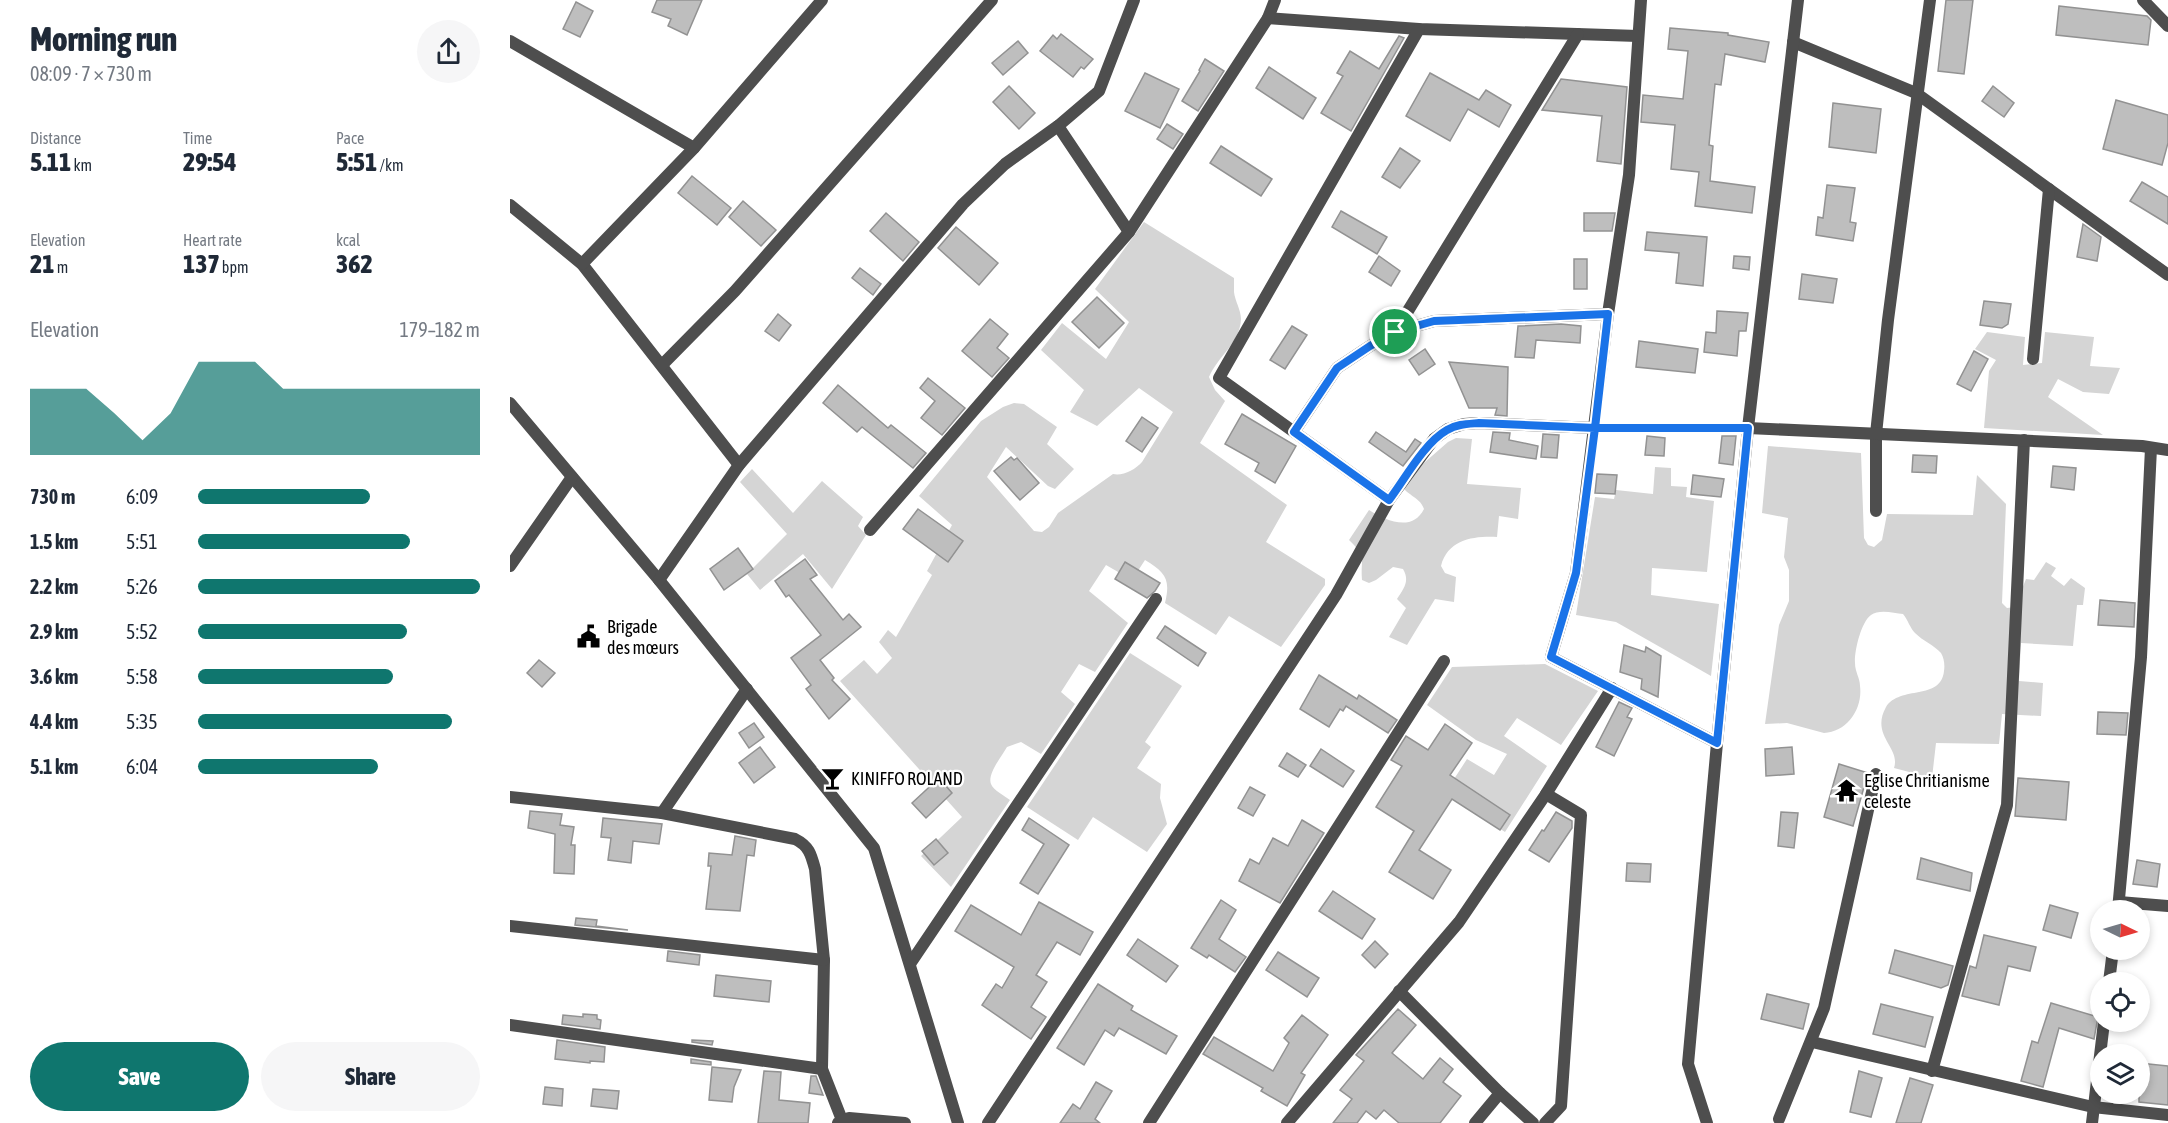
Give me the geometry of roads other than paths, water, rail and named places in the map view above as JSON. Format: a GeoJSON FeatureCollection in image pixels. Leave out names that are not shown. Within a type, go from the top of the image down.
{"type":"FeatureCollection","features":[{"type":"Feature","properties":{"kind":"street"},"geometry":{"type":"LineString","coordinates":[[662,365],[735,291],[992,0]]}},
{"type":"Feature","properties":{"kind":"street"},"geometry":{"type":"LineString","coordinates":[[659,580],[739,465],[963,204],[1005,164],[1058,126],[1099,92],[1134,0]]}},
{"type":"Feature","properties":{"kind":"street"},"geometry":{"type":"LineString","coordinates":[[870,530],[1129,232],[1268,18],[1275,0]]}},
{"type":"Feature","properties":{"kind":"street"},"geometry":{"type":"LineString","coordinates":[[1641,0],[1629,175],[1608,314],[1576,573],[1551,657],[1717,743]]}},
{"type":"Feature","properties":{"kind":"street"},"geometry":{"type":"LineString","coordinates":[[1707,1123],[1688,1064],[1748,428],[1798,0]]}},
{"type":"Feature","properties":{"kind":"street"},"geometry":{"type":"LineString","coordinates":[[1876,511],[1876,434],[1916,93],[1930,0]]}},
{"type":"Feature","properties":{"kind":"street"},"geometry":{"type":"LineString","coordinates":[[2143,0],[2168,26]]}},
{"type":"Feature","properties":{"kind":"street"},"geometry":{"type":"LineString","coordinates":[[582,264],[693,148],[818,1]]}},
{"type":"Feature","properties":{"kind":"street"},"geometry":{"type":"LineString","coordinates":[[1268,18],[1419,29],[1638,36]]}},
{"type":"Feature","properties":{"kind":"street"},"geometry":{"type":"LineString","coordinates":[[1389,500],[1219,378],[1419,29]]}},
{"type":"Feature","properties":{"kind":"street"},"geometry":{"type":"LineString","coordinates":[[1395,332],[1578,34]]}},
{"type":"Feature","properties":{"kind":"street"},"geometry":{"type":"LineString","coordinates":[[510,41],[693,148]]}},
{"type":"Feature","properties":{"kind":"street"},"geometry":{"type":"LineString","coordinates":[[1793,42],[1916,93],[2168,275]]}},
{"type":"Feature","properties":{"kind":"street"},"geometry":{"type":"LineString","coordinates":[[1058,126],[1129,232]]}},
{"type":"Feature","properties":{"kind":"street"},"geometry":{"type":"LineString","coordinates":[[2033,359],[2049,189]]}},
{"type":"Feature","properties":{"kind":"street"},"geometry":{"type":"LineString","coordinates":[[510,205],[582,264],[739,465]]}},
{"type":"Feature","properties":{"kind":"street"},"geometry":{"type":"LineString","coordinates":[[1294,432],[1337,368],[1395,332],[1434,321],[1608,314]]}},
{"type":"Feature","properties":{"kind":"street"},"geometry":{"type":"LineString","coordinates":[[510,403],[659,580],[874,848],[958,1123]]}},
{"type":"Feature","properties":{"kind":"street"},"geometry":{"type":"LineString","coordinates":[[988,1123],[1336,595],[1389,500],[1434,440],[1448,429],[1464,424],[1479,423],[1595,428],[1748,428],[2024,440],[2168,450]]}},
{"type":"Feature","properties":{"kind":"street"},"geometry":{"type":"LineString","coordinates":[[1932,1071],[2007,806],[2024,440]]}},
{"type":"Feature","properties":{"kind":"street"},"geometry":{"type":"LineString","coordinates":[[2120,900],[2141,657],[2151,448]]}},
{"type":"Feature","properties":{"kind":"street"},"geometry":{"type":"LineString","coordinates":[[510,566],[572,477]]}},
{"type":"Feature","properties":{"kind":"street"},"geometry":{"type":"LineString","coordinates":[[910,964],[1156,599]]}},
{"type":"Feature","properties":{"kind":"street"},"geometry":{"type":"LineString","coordinates":[[1149,1123],[1444,661]]}},
{"type":"Feature","properties":{"kind":"street"},"geometry":{"type":"LineString","coordinates":[[1287,1123],[1459,922],[1546,794],[1612,688]]}},
{"type":"Feature","properties":{"kind":"street"},"geometry":{"type":"LineString","coordinates":[[662,813],[747,689]]}},
{"type":"Feature","properties":{"kind":"street"},"geometry":{"type":"LineString","coordinates":[[1781,1122],[1824,1008],[1876,774]]}},
{"type":"Feature","properties":{"kind":"street"},"geometry":{"type":"LineString","coordinates":[[1545,1123],[1561,1106],[1581,815],[1546,794]]}},
{"type":"Feature","properties":{"kind":"street"},"geometry":{"type":"LineString","coordinates":[[510,797],[662,813],[795,839],[806,845],[815,869],[824,960],[822,1069],[840,1121],[849,1118],[905,1123]]}},
{"type":"Feature","properties":{"kind":"street"},"geometry":{"type":"LineString","coordinates":[[2150,906],[2168,906]]}},
{"type":"Feature","properties":{"kind":"street"},"geometry":{"type":"LineString","coordinates":[[510,926],[824,960]]}},
{"type":"Feature","properties":{"kind":"street"},"geometry":{"type":"LineString","coordinates":[[1399,992],[1533,1123]]}},
{"type":"Feature","properties":{"kind":"street"},"geometry":{"type":"LineString","coordinates":[[510,1025],[822,1069]]}},
{"type":"Feature","properties":{"kind":"street"},"geometry":{"type":"LineString","coordinates":[[2092,1123],[2103,1032]]}},
{"type":"Feature","properties":{"kind":"street"},"geometry":{"type":"LineString","coordinates":[[1812,1042],[2093,1107],[2168,1115]]}},
{"type":"Feature","properties":{"kind":"street"},"geometry":{"type":"LineString","coordinates":[[1475,1123],[1500,1093]]}},
{"type":"Feature","properties":{"kind":"place","name":"Brigade des mœurs"},"geometry":{"type":"Point","coordinates":[589,637]}},
{"type":"Feature","properties":{"kind":"place","name":"KINIFFO ROLAND"},"geometry":{"type":"Point","coordinates":[833,779]}},
{"type":"Feature","properties":{"kind":"place","name":"Eglise Chritianisme celeste"},"geometry":{"type":"Point","coordinates":[1846,791]}}]}
